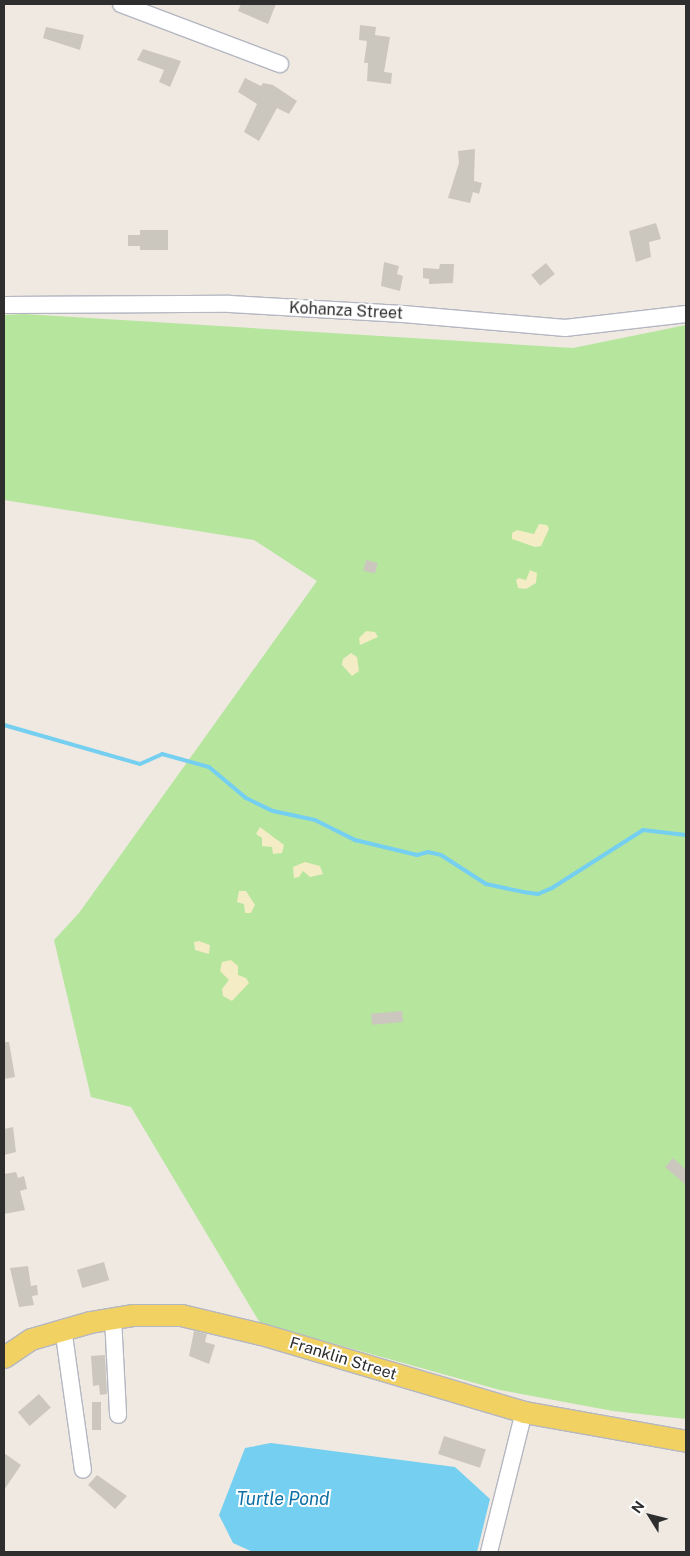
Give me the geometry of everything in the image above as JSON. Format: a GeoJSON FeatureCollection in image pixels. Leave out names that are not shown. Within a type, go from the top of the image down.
{"type":"FeatureCollection","features":[{"type":"Feature","properties":{"kind":"main road","name":"Franklin Street"},"geometry":{"type":"LineString","coordinates":[[4,1355],[31,1340],[63,1328],[113,1318],[181,1315],[214,1322],[524,1412],[686,1442]]}},
{"type":"Feature","properties":{"kind":"street"},"geometry":{"type":"LineString","coordinates":[[122,4],[280,64]]}},
{"type":"Feature","properties":{"kind":"street","name":"Kohanza Street"},"geometry":{"type":"LineString","coordinates":[[4,304],[230,304],[402,314],[565,328],[686,314]]}},
{"type":"Feature","properties":{"kind":"street"},"geometry":{"type":"LineString","coordinates":[[113,1318],[118,1415]]}},
{"type":"Feature","properties":{"kind":"street"},"geometry":{"type":"LineString","coordinates":[[63,1328],[83,1470]]}},
{"type":"Feature","properties":{"kind":"street"},"geometry":{"type":"LineString","coordinates":[[489,1552],[524,1412]]}},
{"type":"Feature","properties":{"kind":"green space"},"geometry":{"type":"Polygon","coordinates":[[[24,314],[573,348],[686,325],[686,1419],[613,1411],[500,1390],[260,1323],[131,1107],[91,1097],[54,940],[79,913],[317,581],[254,540],[4,500],[4,315],[24,314]]]}},
{"type":"Feature","properties":{"kind":"sand"},"geometry":{"type":"Polygon","coordinates":[[[539,524],[547,525],[549,529],[541,546],[535,547],[512,539],[512,533],[517,530],[534,534],[539,524]]]}},
{"type":"Feature","properties":{"kind":"sand"},"geometry":{"type":"Polygon","coordinates":[[[530,570],[537,573],[536,583],[526,589],[518,588],[516,580],[519,578],[526,580],[530,570]]]}},
{"type":"Feature","properties":{"kind":"sand"},"geometry":{"type":"Polygon","coordinates":[[[366,631],[375,632],[378,637],[360,645],[359,638],[366,631]]]}},
{"type":"Feature","properties":{"kind":"sand"},"geometry":{"type":"Polygon","coordinates":[[[351,653],[357,657],[359,671],[352,676],[342,665],[343,659],[351,653]]]}},
{"type":"Feature","properties":{"kind":"sand"},"geometry":{"type":"Polygon","coordinates":[[[260,827],[284,845],[282,853],[273,854],[272,847],[262,846],[262,838],[256,834],[260,827]]]}},
{"type":"Feature","properties":{"kind":"sand"},"geometry":{"type":"Polygon","coordinates":[[[305,862],[320,866],[323,874],[310,877],[303,871],[299,877],[294,878],[293,867],[305,862]]]}},
{"type":"Feature","properties":{"kind":"sand"},"geometry":{"type":"Polygon","coordinates":[[[239,891],[246,891],[255,905],[251,913],[245,913],[244,904],[237,902],[239,891]]]}},
{"type":"Feature","properties":{"kind":"sand"},"geometry":{"type":"Polygon","coordinates":[[[199,941],[210,945],[209,954],[195,950],[194,942],[199,941]]]}},
{"type":"Feature","properties":{"kind":"sand"},"geometry":{"type":"Polygon","coordinates":[[[231,960],[238,966],[238,975],[246,978],[249,983],[232,1001],[223,996],[222,989],[229,980],[220,971],[222,962],[231,960]]]}},
{"type":"Feature","properties":{"kind":"water","name":"Turtle Pond"},"geometry":{"type":"Polygon","coordinates":[[[271,1443],[455,1467],[490,1499],[477,1552],[253,1552],[233,1543],[219,1515],[245,1448],[271,1443]]]}},
{"type":"Feature","properties":{"kind":"building"},"geometry":{"type":"Polygon","coordinates":[[[241,4],[276,4],[268,24],[238,11],[241,4]]]}},
{"type":"Feature","properties":{"kind":"building"},"geometry":{"type":"Polygon","coordinates":[[[360,25],[376,27],[375,35],[390,37],[384,72],[392,73],[391,84],[367,81],[368,63],[364,63],[367,41],[359,40],[360,25]]]}},
{"type":"Feature","properties":{"kind":"building"},"geometry":{"type":"Polygon","coordinates":[[[46,27],[84,35],[80,50],[43,38],[46,27]]]}},
{"type":"Feature","properties":{"kind":"building"},"geometry":{"type":"Polygon","coordinates":[[[143,49],[181,61],[170,87],[159,82],[164,70],[137,60],[143,49]]]}},
{"type":"Feature","properties":{"kind":"building"},"geometry":{"type":"Polygon","coordinates":[[[245,78],[261,86],[263,83],[273,85],[297,101],[289,114],[277,108],[259,141],[244,132],[257,104],[238,92],[245,78]]]}},
{"type":"Feature","properties":{"kind":"building"},"geometry":{"type":"Polygon","coordinates":[[[475,149],[474,181],[482,183],[479,194],[473,192],[470,203],[448,198],[459,163],[458,151],[475,149]]]}},
{"type":"Feature","properties":{"kind":"building"},"geometry":{"type":"Polygon","coordinates":[[[656,223],[661,239],[649,242],[651,257],[636,262],[629,231],[656,223]]]}},
{"type":"Feature","properties":{"kind":"building"},"geometry":{"type":"Polygon","coordinates":[[[140,230],[168,230],[168,250],[140,250],[140,246],[128,246],[128,235],[140,235],[140,230]]]}},
{"type":"Feature","properties":{"kind":"building"},"geometry":{"type":"Polygon","coordinates":[[[384,262],[399,266],[397,274],[403,276],[400,291],[381,286],[384,262]]]}},
{"type":"Feature","properties":{"kind":"building"},"geometry":{"type":"Polygon","coordinates":[[[546,263],[555,274],[540,286],[531,275],[546,263]]]}},
{"type":"Feature","properties":{"kind":"building"},"geometry":{"type":"Polygon","coordinates":[[[440,264],[454,264],[453,283],[429,284],[429,279],[423,278],[423,268],[439,269],[440,264]]]}},
{"type":"Feature","properties":{"kind":"building"},"geometry":{"type":"Polygon","coordinates":[[[366,560],[378,563],[375,574],[363,571],[366,560]]]}},
{"type":"Feature","properties":{"kind":"building"},"geometry":{"type":"Polygon","coordinates":[[[402,1011],[403,1022],[372,1025],[371,1014],[402,1011]]]}},
{"type":"Feature","properties":{"kind":"building"},"geometry":{"type":"Polygon","coordinates":[[[4,1042],[9,1042],[15,1077],[4,1079],[4,1042]]]}},
{"type":"Feature","properties":{"kind":"building"},"geometry":{"type":"Polygon","coordinates":[[[13,1127],[16,1152],[4,1155],[4,1129],[13,1127]]]}},
{"type":"Feature","properties":{"kind":"building"},"geometry":{"type":"Polygon","coordinates":[[[673,1158],[686,1170],[686,1185],[665,1167],[673,1158]]]}},
{"type":"Feature","properties":{"kind":"building"},"geometry":{"type":"Polygon","coordinates":[[[16,1172],[18,1178],[24,1176],[27,1189],[20,1191],[25,1210],[4,1214],[4,1174],[16,1172]]]}},
{"type":"Feature","properties":{"kind":"building"},"geometry":{"type":"Polygon","coordinates":[[[104,1262],[109,1280],[82,1288],[77,1270],[104,1262]]]}},
{"type":"Feature","properties":{"kind":"building"},"geometry":{"type":"Polygon","coordinates":[[[28,1266],[31,1286],[37,1285],[38,1295],[32,1296],[34,1305],[19,1307],[10,1268],[28,1266]]]}},
{"type":"Feature","properties":{"kind":"building"},"geometry":{"type":"Polygon","coordinates":[[[194,1331],[207,1334],[205,1342],[215,1345],[209,1364],[189,1356],[194,1331]]]}},
{"type":"Feature","properties":{"kind":"building"},"geometry":{"type":"Polygon","coordinates":[[[105,1355],[107,1394],[100,1395],[99,1385],[93,1386],[91,1356],[105,1355]]]}},
{"type":"Feature","properties":{"kind":"building"},"geometry":{"type":"Polygon","coordinates":[[[39,1394],[51,1408],[30,1426],[18,1412],[39,1394]]]}},
{"type":"Feature","properties":{"kind":"building"},"geometry":{"type":"Polygon","coordinates":[[[92,1402],[101,1402],[101,1430],[92,1430],[92,1402]]]}},
{"type":"Feature","properties":{"kind":"building"},"geometry":{"type":"Polygon","coordinates":[[[444,1436],[486,1450],[480,1468],[438,1454],[444,1436]]]}},
{"type":"Feature","properties":{"kind":"building"},"geometry":{"type":"Polygon","coordinates":[[[4,1453],[21,1465],[4,1490],[4,1453]]]}},
{"type":"Feature","properties":{"kind":"building"},"geometry":{"type":"Polygon","coordinates":[[[97,1475],[127,1496],[115,1509],[88,1485],[97,1475]]]}},
{"type":"Feature","properties":{"kind":"waterway"},"geometry":{"type":"LineString","coordinates":[[4,725],[140,764],[162,754],[209,767],[246,798],[273,811],[315,820],[355,840],[417,855],[428,852],[441,855],[486,884],[523,892],[538,894],[552,888],[643,830],[686,835]]}}]}
